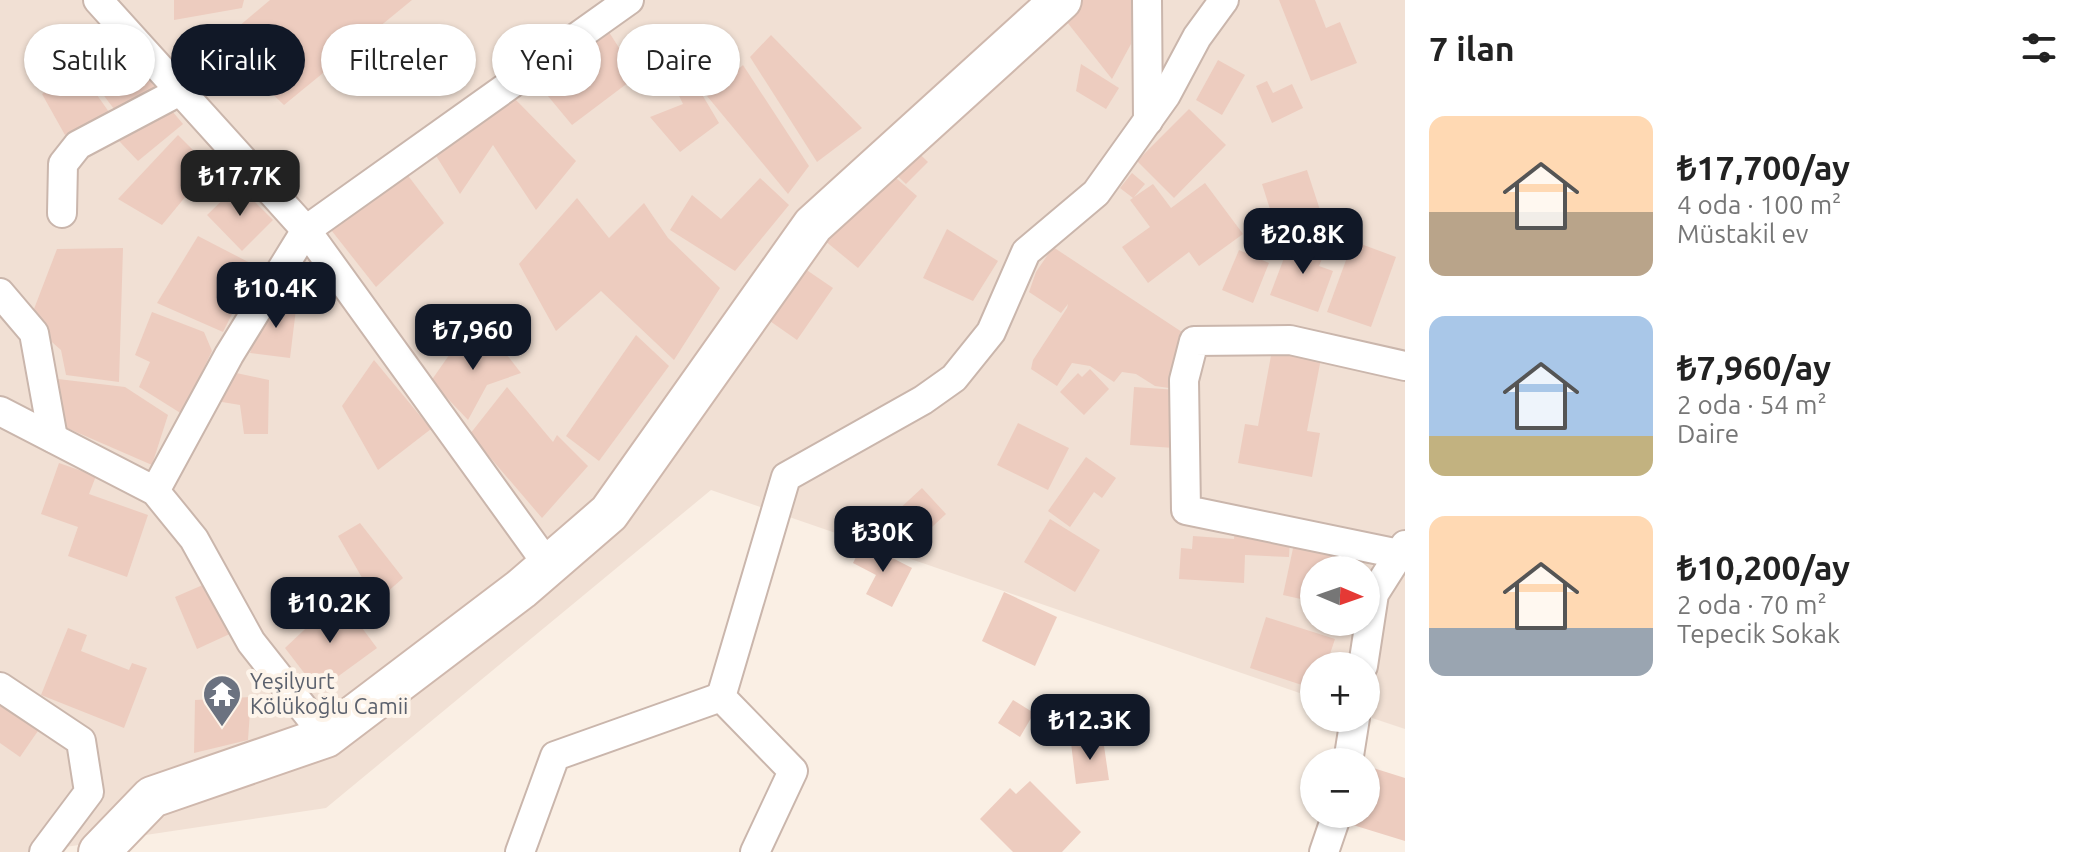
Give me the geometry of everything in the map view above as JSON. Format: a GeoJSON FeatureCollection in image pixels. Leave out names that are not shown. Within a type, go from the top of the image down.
{"type":"FeatureCollection","features":[{"type":"Feature","properties":{"kind":"main road"},"geometry":{"type":"LineString","coordinates":[[99,852],[152,797],[326,737],[548,565],[609,513],[813,225],[1061,0]]}},
{"type":"Feature","properties":{"kind":"street"},"geometry":{"type":"LineString","coordinates":[[98,0],[171,81]]}},
{"type":"Feature","properties":{"kind":"street"},"geometry":{"type":"LineString","coordinates":[[155,491],[229,355],[306,230],[629,0]]}},
{"type":"Feature","properties":{"kind":"street"},"geometry":{"type":"LineString","coordinates":[[721,697],[786,477],[923,400],[954,378],[991,332],[1026,252],[1096,193],[1148,121],[1197,37],[1224,0]]}},
{"type":"Feature","properties":{"kind":"street"},"geometry":{"type":"LineString","coordinates":[[1146,12],[1182,65]]}},
{"type":"Feature","properties":{"kind":"street"},"geometry":{"type":"LineString","coordinates":[[1146,12],[1148,121]]}},
{"type":"Feature","properties":{"kind":"street"},"geometry":{"type":"LineString","coordinates":[[62,213],[63,164],[78,145],[171,96]]}},
{"type":"Feature","properties":{"kind":"street"},"geometry":{"type":"LineString","coordinates":[[185,96],[306,230],[548,565]]}},
{"type":"Feature","properties":{"kind":"street"},"geometry":{"type":"LineString","coordinates":[[0,293],[34,333],[53,438]]}},
{"type":"Feature","properties":{"kind":"street"},"geometry":{"type":"LineString","coordinates":[[1365,652],[1374,594],[1402,550],[1186,510],[1184,380],[1194,341],[1290,340],[1405,366]]}},
{"type":"Feature","properties":{"kind":"street"},"geometry":{"type":"LineString","coordinates":[[0,411],[155,491],[194,539],[251,642],[326,737]]}},
{"type":"Feature","properties":{"kind":"street"},"geometry":{"type":"LineString","coordinates":[[0,687],[81,741],[89,792],[44,852]]}},
{"type":"Feature","properties":{"kind":"street"},"geometry":{"type":"LineString","coordinates":[[520,852],[555,756],[721,697]]}},
{"type":"Feature","properties":{"kind":"street"},"geometry":{"type":"LineString","coordinates":[[721,697],[793,771],[755,852]]}},
{"type":"Feature","properties":{"kind":"street"},"geometry":{"type":"LineString","coordinates":[[1324,852],[1332,828]]}},
{"type":"Feature","properties":{"kind":"shaded area"},"geometry":{"type":"Polygon","coordinates":[[[0,0],[1405,0],[1405,729],[1380,721],[1380,652],[1300,652],[1300,693],[711,490],[326,808],[32,852],[0,852],[0,0]]]}},
{"type":"Feature","properties":{"kind":"building"},"geometry":{"type":"Polygon","coordinates":[[[174,0],[244,0],[242,8],[174,20],[174,0]]]}},
{"type":"Feature","properties":{"kind":"building"},"geometry":{"type":"Polygon","coordinates":[[[270,0],[412,0],[383,24],[321,24],[321,75],[305,88],[305,24],[242,24],[270,0]]]}},
{"type":"Feature","properties":{"kind":"building"},"geometry":{"type":"Polygon","coordinates":[[[1082,0],[1133,0],[1131,44],[1112,79],[1063,17],[1082,0]]]}},
{"type":"Feature","properties":{"kind":"building"},"geometry":{"type":"Polygon","coordinates":[[[1279,0],[1315,0],[1326,28],[1340,22],[1357,63],[1311,81],[1279,0]]]}},
{"type":"Feature","properties":{"kind":"building"},"geometry":{"type":"Polygon","coordinates":[[[607,29],[617,45],[617,91],[572,125],[548,96],[601,96],[601,33],[607,29]]]}},
{"type":"Feature","properties":{"kind":"building"},"geometry":{"type":"Polygon","coordinates":[[[771,35],[862,128],[817,162],[750,57],[771,35]]]}},
{"type":"Feature","properties":{"kind":"building"},"geometry":{"type":"Polygon","coordinates":[[[1218,60],[1245,75],[1222,115],[1196,100],[1218,60]]]}},
{"type":"Feature","properties":{"kind":"building"},"geometry":{"type":"Polygon","coordinates":[[[1081,64],[1119,88],[1106,109],[1076,91],[1081,64]]]}},
{"type":"Feature","properties":{"kind":"building"},"geometry":{"type":"Polygon","coordinates":[[[743,65],[809,166],[788,194],[707,96],[740,96],[740,68],[743,65]]]}},
{"type":"Feature","properties":{"kind":"building"},"geometry":{"type":"Polygon","coordinates":[[[1267,81],[1273,93],[1292,84],[1303,108],[1272,123],[1256,86],[1267,81]]]}},
{"type":"Feature","properties":{"kind":"building"},"geometry":{"type":"Polygon","coordinates":[[[155,93],[183,124],[138,161],[103,124],[149,96],[155,96],[155,93]]]}},
{"type":"Feature","properties":{"kind":"building"},"geometry":{"type":"Polygon","coordinates":[[[43,96],[98,96],[109,112],[65,135],[43,96]]]}},
{"type":"Feature","properties":{"kind":"building"},"geometry":{"type":"Polygon","coordinates":[[[104,96],[138,96],[114,109],[104,96]]]}},
{"type":"Feature","properties":{"kind":"building"},"geometry":{"type":"Polygon","coordinates":[[[275,96],[295,96],[284,105],[275,96]]]}},
{"type":"Feature","properties":{"kind":"building"},"geometry":{"type":"Polygon","coordinates":[[[679,96],[703,96],[719,123],[680,152],[650,117],[683,104],[679,96]]]}},
{"type":"Feature","properties":{"kind":"building"},"geometry":{"type":"Polygon","coordinates":[[[515,99],[576,161],[536,210],[493,145],[460,194],[433,151],[515,99]]]}},
{"type":"Feature","properties":{"kind":"building"},"geometry":{"type":"Polygon","coordinates":[[[1189,109],[1226,145],[1174,198],[1137,161],[1189,109]]]}},
{"type":"Feature","properties":{"kind":"building"},"geometry":{"type":"Polygon","coordinates":[[[178,135],[210,167],[162,225],[118,199],[178,135]]]}},
{"type":"Feature","properties":{"kind":"building"},"geometry":{"type":"Polygon","coordinates":[[[905,140],[928,162],[906,184],[884,163],[905,140]]]}},
{"type":"Feature","properties":{"kind":"building"},"geometry":{"type":"Polygon","coordinates":[[[883,167],[917,196],[858,268],[824,240],[883,167]]]}},
{"type":"Feature","properties":{"kind":"building"},"geometry":{"type":"Polygon","coordinates":[[[403,169],[444,223],[376,287],[328,226],[403,169]]]}},
{"type":"Feature","properties":{"kind":"building"},"geometry":{"type":"Polygon","coordinates":[[[1307,170],[1320,210],[1275,225],[1262,184],[1307,170]]]}},
{"type":"Feature","properties":{"kind":"building"},"geometry":{"type":"Polygon","coordinates":[[[1132,173],[1145,184],[1134,197],[1153,184],[1171,208],[1205,183],[1243,234],[1199,266],[1189,252],[1148,283],[1122,247],[1150,227],[1130,200],[1133,198],[1120,188],[1132,173]]]}},
{"type":"Feature","properties":{"kind":"building"},"geometry":{"type":"Polygon","coordinates":[[[760,178],[789,205],[735,271],[670,230],[692,195],[721,219],[760,178]]]}},
{"type":"Feature","properties":{"kind":"building"},"geometry":{"type":"Polygon","coordinates":[[[238,185],[273,220],[242,251],[207,215],[238,185]]]}},
{"type":"Feature","properties":{"kind":"building"},"geometry":{"type":"Polygon","coordinates":[[[577,198],[609,238],[644,203],[668,238],[720,288],[674,360],[601,291],[556,331],[519,264],[577,198]]]}},
{"type":"Feature","properties":{"kind":"building"},"geometry":{"type":"Polygon","coordinates":[[[947,229],[998,261],[973,301],[923,278],[947,229]]]}},
{"type":"Feature","properties":{"kind":"building"},"geometry":{"type":"Polygon","coordinates":[[[198,236],[256,266],[223,332],[157,303],[198,236]]]}},
{"type":"Feature","properties":{"kind":"building"},"geometry":{"type":"Polygon","coordinates":[[[1292,237],[1326,249],[1319,266],[1333,271],[1318,312],[1270,295],[1292,237]]]}},
{"type":"Feature","properties":{"kind":"building"},"geometry":{"type":"Polygon","coordinates":[[[1353,241],[1396,257],[1371,327],[1327,312],[1353,241]]]}},
{"type":"Feature","properties":{"kind":"building"},"geometry":{"type":"Polygon","coordinates":[[[1053,247],[1185,334],[1176,389],[1155,386],[1136,374],[1122,372],[1114,382],[1090,366],[1072,363],[1057,386],[1031,369],[1033,360],[1068,304],[1061,313],[1029,292],[1036,272],[1053,247]]]}},
{"type":"Feature","properties":{"kind":"building"},"geometry":{"type":"Polygon","coordinates":[[[123,248],[119,382],[66,375],[61,350],[29,322],[57,249],[123,248]]]}},
{"type":"Feature","properties":{"kind":"building"},"geometry":{"type":"Polygon","coordinates":[[[1239,250],[1269,263],[1253,303],[1222,290],[1239,250]]]}},
{"type":"Feature","properties":{"kind":"building"},"geometry":{"type":"Polygon","coordinates":[[[792,260],[833,288],[797,340],[757,312],[792,260]]]}},
{"type":"Feature","properties":{"kind":"building"},"geometry":{"type":"Polygon","coordinates":[[[297,301],[290,358],[250,353],[266,303],[297,301]]]}},
{"type":"Feature","properties":{"kind":"building"},"geometry":{"type":"Polygon","coordinates":[[[152,312],[204,332],[212,351],[182,414],[139,387],[150,362],[135,355],[152,312]]]}},
{"type":"Feature","properties":{"kind":"building"},"geometry":{"type":"Polygon","coordinates":[[[489,332],[521,373],[487,385],[468,420],[431,381],[454,348],[489,332]]]}},
{"type":"Feature","properties":{"kind":"building"},"geometry":{"type":"Polygon","coordinates":[[[1275,334],[1324,343],[1307,431],[1320,433],[1312,477],[1238,463],[1245,424],[1258,426],[1275,334]]]}},
{"type":"Feature","properties":{"kind":"building"},"geometry":{"type":"Polygon","coordinates":[[[636,335],[669,366],[599,461],[566,436],[636,335]]]}},
{"type":"Feature","properties":{"kind":"building"},"geometry":{"type":"Polygon","coordinates":[[[374,360],[431,429],[378,470],[342,406],[374,360]]]}},
{"type":"Feature","properties":{"kind":"building"},"geometry":{"type":"Polygon","coordinates":[[[1090,369],[1109,389],[1084,415],[1060,392],[1078,373],[1082,377],[1090,369]]]}},
{"type":"Feature","properties":{"kind":"building"},"geometry":{"type":"Polygon","coordinates":[[[227,371],[269,380],[268,434],[244,434],[240,405],[216,401],[227,371]]]}},
{"type":"Feature","properties":{"kind":"building"},"geometry":{"type":"Polygon","coordinates":[[[58,379],[125,387],[168,415],[152,465],[60,425],[58,379]]]}},
{"type":"Feature","properties":{"kind":"building"},"geometry":{"type":"Polygon","coordinates":[[[507,387],[553,442],[557,435],[588,466],[542,518],[470,434],[507,387]]]}},
{"type":"Feature","properties":{"kind":"building"},"geometry":{"type":"Polygon","coordinates":[[[1134,387],[1178,390],[1174,448],[1130,445],[1134,387]]]}},
{"type":"Feature","properties":{"kind":"building"},"geometry":{"type":"Polygon","coordinates":[[[1018,423],[1069,448],[1048,490],[997,465],[1018,423]]]}},
{"type":"Feature","properties":{"kind":"building"},"geometry":{"type":"Polygon","coordinates":[[[1086,457],[1116,478],[1102,498],[1094,492],[1070,527],[1048,511],[1086,457]]]}},
{"type":"Feature","properties":{"kind":"building"},"geometry":{"type":"Polygon","coordinates":[[[59,463],[96,476],[89,494],[148,515],[127,577],[68,556],[78,527],[41,514],[59,463]]]}},
{"type":"Feature","properties":{"kind":"building"},"geometry":{"type":"Polygon","coordinates":[[[922,488],[946,514],[919,539],[896,512],[922,488]]]}},
{"type":"Feature","properties":{"kind":"building"},"geometry":{"type":"Polygon","coordinates":[[[1236,515],[1291,519],[1289,557],[1245,555],[1244,583],[1179,579],[1181,548],[1192,549],[1193,536],[1234,539],[1236,515]]]}},
{"type":"Feature","properties":{"kind":"building"},"geometry":{"type":"Polygon","coordinates":[[[1050,519],[1100,550],[1075,592],[1024,562],[1050,519]]]}},
{"type":"Feature","properties":{"kind":"building"},"geometry":{"type":"Polygon","coordinates":[[[360,523],[403,578],[376,602],[338,536],[360,523]]]}},
{"type":"Feature","properties":{"kind":"building"},"geometry":{"type":"Polygon","coordinates":[[[1298,525],[1343,534],[1339,556],[1300,556],[1300,599],[1283,595],[1298,525]]]}},
{"type":"Feature","properties":{"kind":"building"},"geometry":{"type":"Polygon","coordinates":[[[863,543],[912,568],[892,607],[866,594],[876,575],[853,563],[863,543]]]}},
{"type":"Feature","properties":{"kind":"building"},"geometry":{"type":"Polygon","coordinates":[[[212,581],[234,632],[197,649],[175,597],[212,581]]]}},
{"type":"Feature","properties":{"kind":"building"},"geometry":{"type":"Polygon","coordinates":[[[1004,592],[1057,617],[1035,666],[982,641],[1004,592]]]}},
{"type":"Feature","properties":{"kind":"building"},"geometry":{"type":"Polygon","coordinates":[[[339,597],[377,648],[318,691],[285,648],[339,597]]]}},
{"type":"Feature","properties":{"kind":"building"},"geometry":{"type":"Polygon","coordinates":[[[1266,617],[1300,628],[1300,636],[1335,639],[1331,652],[1300,652],[1300,684],[1250,668],[1266,617]]]}},
{"type":"Feature","properties":{"kind":"building"},"geometry":{"type":"Polygon","coordinates":[[[68,628],[87,635],[81,651],[129,670],[132,663],[147,668],[124,728],[41,695],[68,628]]]}},
{"type":"Feature","properties":{"kind":"building"},"geometry":{"type":"Polygon","coordinates":[[[0,686],[51,712],[20,757],[0,743],[0,686]]]}},
{"type":"Feature","properties":{"kind":"building"},"geometry":{"type":"Polygon","coordinates":[[[251,697],[248,740],[194,753],[195,700],[251,697]]]}},
{"type":"Feature","properties":{"kind":"building"},"geometry":{"type":"Polygon","coordinates":[[[1013,700],[1034,713],[1020,737],[998,723],[1013,700]]]}},
{"type":"Feature","properties":{"kind":"building"},"geometry":{"type":"Polygon","coordinates":[[[1103,739],[1109,780],[1076,784],[1071,743],[1103,739]]]}},
{"type":"Feature","properties":{"kind":"building"},"geometry":{"type":"Polygon","coordinates":[[[1380,770],[1405,778],[1405,841],[1363,828],[1380,828],[1380,770]]]}},
{"type":"Feature","properties":{"kind":"building"},"geometry":{"type":"Polygon","coordinates":[[[1030,781],[1081,832],[1062,852],[1013,852],[980,819],[1010,788],[1016,794],[1030,781]]]}},
{"type":"Feature","properties":{"kind":"place","name":"Yeşilyurt Kölükoğlu Camii"},"geometry":{"type":"Point","coordinates":[222,728]}}]}
